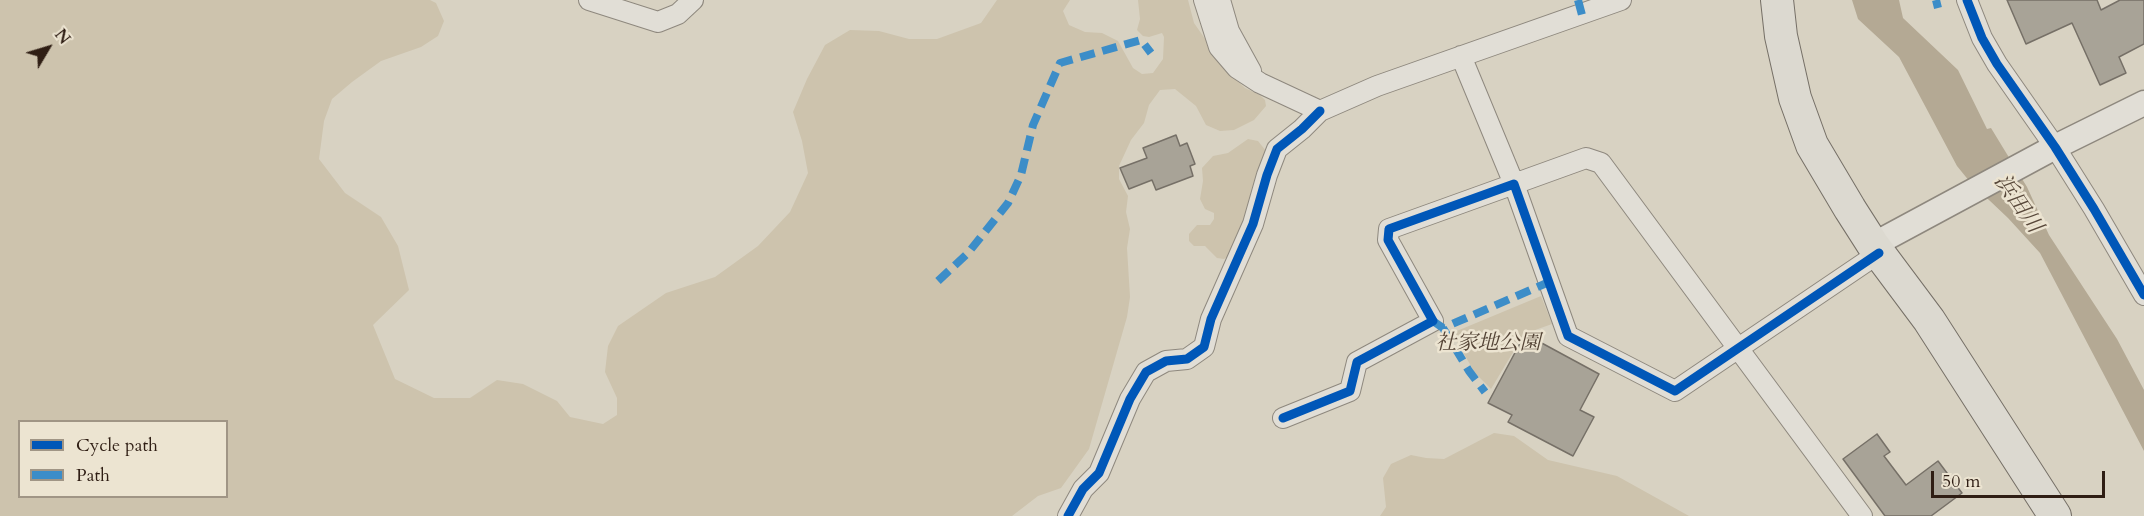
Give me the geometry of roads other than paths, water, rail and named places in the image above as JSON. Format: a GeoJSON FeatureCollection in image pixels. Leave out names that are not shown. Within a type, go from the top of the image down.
{"type":"FeatureCollection","features":[{"type":"Feature","properties":{"kind":"highway"},"geometry":{"type":"LineString","coordinates":[[1777,0],[1781,36],[1796,98],[1812,145],[1883,243],[1929,320],[2055,516]]}},
{"type":"Feature","properties":{"kind":"street"},"geometry":{"type":"LineString","coordinates":[[590,0],[658,22],[678,14],[693,0]]}},
{"type":"Feature","properties":{"kind":"street"},"geometry":{"type":"LineString","coordinates":[[1204,0],[1219,47],[1237,68],[1260,83],[1320,111]]}},
{"type":"Feature","properties":{"kind":"street"},"geometry":{"type":"LineString","coordinates":[[1220,0],[1229,31],[1243,59],[1260,83]]}},
{"type":"Feature","properties":{"kind":"street"},"geometry":{"type":"LineString","coordinates":[[1068,516],[1083,489],[1099,473],[1130,399],[1146,372],[1166,361],[1187,359],[1204,347],[1211,320],[1253,224],[1277,149],[1320,111],[1377,86],[1621,0]]}},
{"type":"Feature","properties":{"kind":"street"},"geometry":{"type":"LineString","coordinates":[[1967,0],[1982,38],[1997,64],[2051,149],[2094,209],[2144,295]]}},
{"type":"Feature","properties":{"kind":"street"},"geometry":{"type":"LineString","coordinates":[[1461,56],[1514,184],[1568,336],[1675,391],[1739,349],[1883,243],[2051,149],[2144,103]]}},
{"type":"Feature","properties":{"kind":"street"},"geometry":{"type":"LineString","coordinates":[[1283,418],[1350,391],[1357,362],[1433,321],[1388,240],[1389,230],[1586,158],[1600,163],[1862,516]]}},
{"type":"Feature","properties":{"kind":"water","name":"浜田川"},"geometry":{"type":"Polygon","coordinates":[[[1852,0],[1899,0],[1903,18],[1958,70],[1987,129],[1991,128],[2027,187],[2049,235],[2117,339],[2144,390],[2144,451],[2040,253],[1957,166],[1899,57],[1858,19],[1852,0]]]}},
{"type":"Feature","properties":{"kind":"park label","name":"社家地公園"},"geometry":{"type":"Point","coordinates":[1488,344]}}]}
